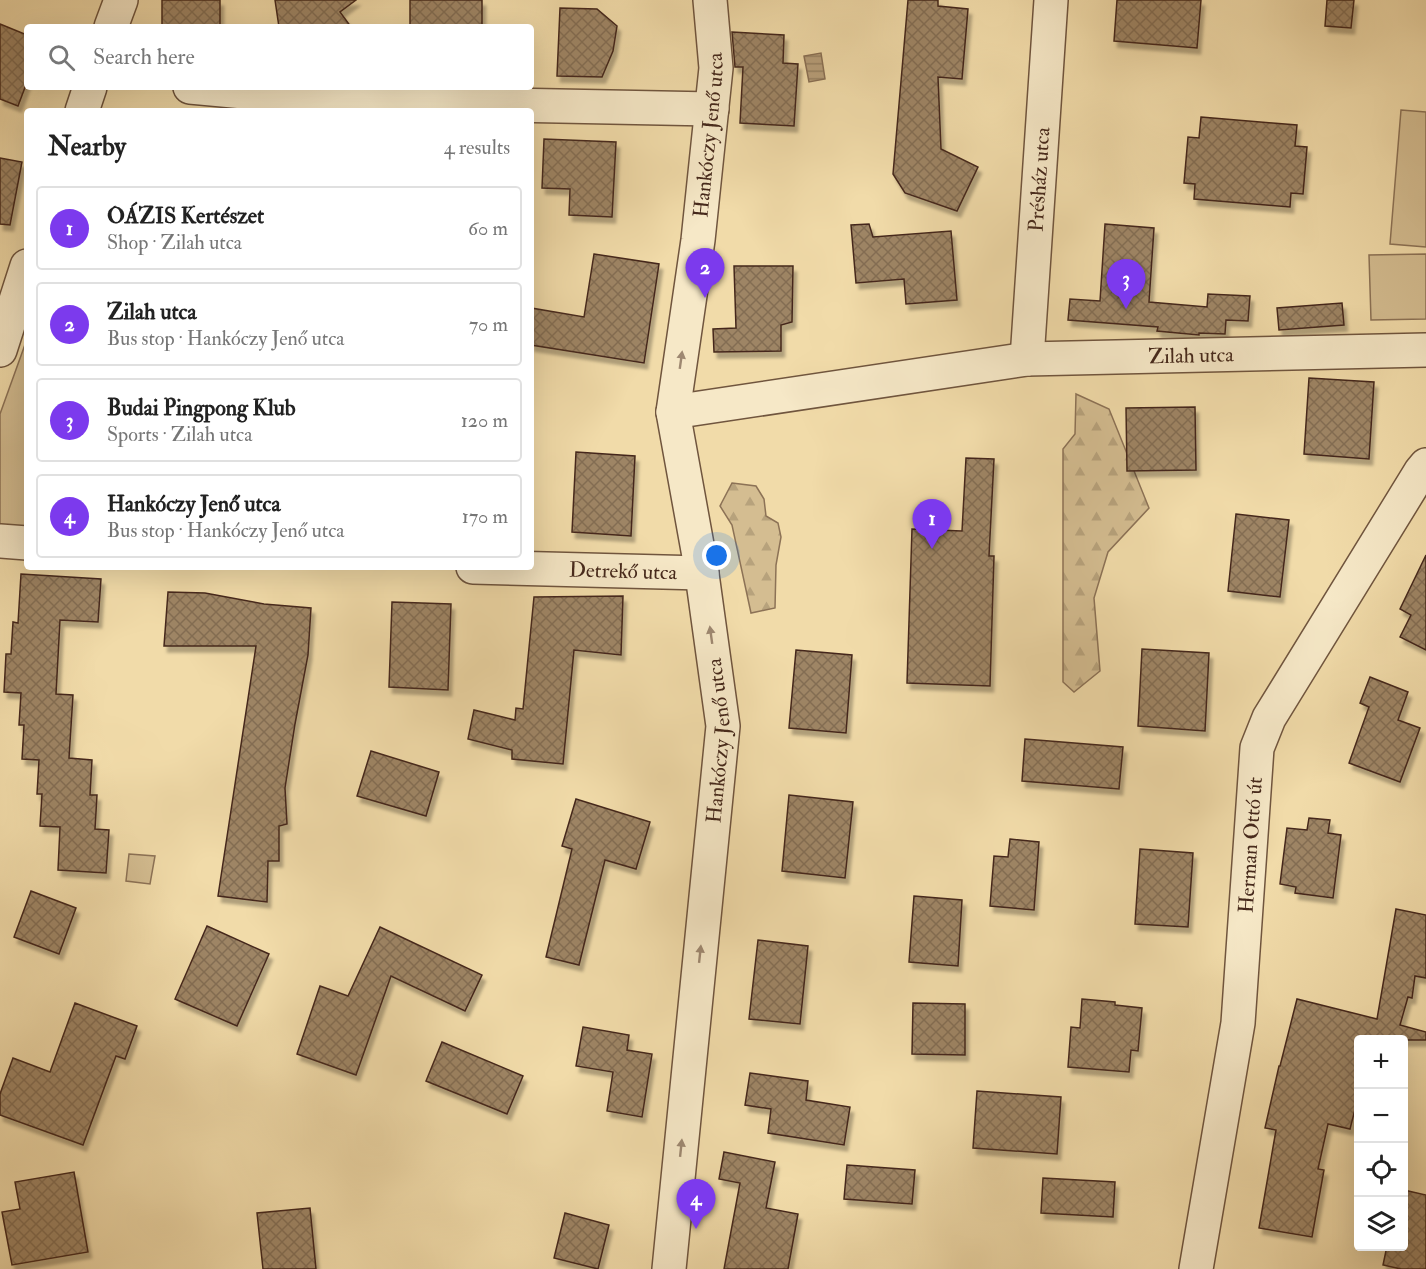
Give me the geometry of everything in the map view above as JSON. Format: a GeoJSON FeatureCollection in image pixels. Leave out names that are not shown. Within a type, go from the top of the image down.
{"type":"FeatureCollection","features":[{"type":"Feature","properties":{"kind":"street"},"geometry":{"type":"LineString","coordinates":[[112,24],[121,0]]}},
{"type":"Feature","properties":{"kind":"street","name":"Hankóczy Jenő utca"},"geometry":{"type":"LineString","coordinates":[[669,1269],[723,726],[702,573],[673,412],[698,240],[716,68],[710,0]]}},
{"type":"Feature","properties":{"kind":"street","name":"Présház utca"},"geometry":{"type":"LineString","coordinates":[[1028,359],[1051,0]]}},
{"type":"Feature","properties":{"kind":"street"},"geometry":{"type":"LineString","coordinates":[[83,108],[89,90]]}},
{"type":"Feature","properties":{"kind":"street"},"geometry":{"type":"LineString","coordinates":[[222,90],[352,102],[712,109]]}},
{"type":"Feature","properties":{"kind":"street"},"geometry":{"type":"LineString","coordinates":[[0,350],[24,275]]}},
{"type":"Feature","properties":{"kind":"street","name":"Zilah utca"},"geometry":{"type":"LineString","coordinates":[[673,412],[1028,359],[1426,350]]}},
{"type":"Feature","properties":{"kind":"street","name":"Herman Ottó út"},"geometry":{"type":"LineString","coordinates":[[1196,1269],[1238,1023],[1257,748],[1269,718],[1426,465]]}},
{"type":"Feature","properties":{"kind":"street"},"geometry":{"type":"LineString","coordinates":[[0,541],[24,543]]}},
{"type":"Feature","properties":{"kind":"street","name":"Detrekő utca"},"geometry":{"type":"LineString","coordinates":[[534,569],[702,573]]}},
{"type":"Feature","properties":{"kind":"green space"},"geometry":{"type":"Polygon","coordinates":[[[1401,110],[1426,112],[1426,247],[1390,244],[1401,110]]]}},
{"type":"Feature","properties":{"kind":"green space"},"geometry":{"type":"Polygon","coordinates":[[[1426,254],[1426,319],[1371,320],[1369,255],[1426,254]]]}},
{"type":"Feature","properties":{"kind":"green space"},"geometry":{"type":"Polygon","coordinates":[[[24,347],[24,538],[0,536],[0,414],[24,347]]]}},
{"type":"Feature","properties":{"kind":"green space"},"geometry":{"type":"Polygon","coordinates":[[[1076,394],[1109,409],[1149,508],[1108,552],[1094,598],[1100,671],[1074,692],[1063,682],[1063,449],[1075,434],[1076,394]]]}},
{"type":"Feature","properties":{"kind":"green space"},"geometry":{"type":"Polygon","coordinates":[[[732,483],[756,486],[764,499],[766,516],[778,523],[781,537],[776,565],[775,608],[751,613],[732,525],[720,506],[732,483]]]}},
{"type":"Feature","properties":{"kind":"green space"},"geometry":{"type":"Polygon","coordinates":[[[129,854],[155,856],[150,884],[126,881],[129,854]]]}},
{"type":"Feature","properties":{"kind":"shaded area"},"geometry":{"type":"Polygon","coordinates":[[[821,53],[825,79],[809,82],[804,56],[821,53]]]}},
{"type":"Feature","properties":{"kind":"building"},"geometry":{"type":"Polygon","coordinates":[[[162,0],[220,0],[220,24],[162,24],[162,0]]]}},
{"type":"Feature","properties":{"kind":"building"},"geometry":{"type":"Polygon","coordinates":[[[275,0],[356,0],[340,12],[349,24],[279,24],[275,0]]]}},
{"type":"Feature","properties":{"kind":"building"},"geometry":{"type":"Polygon","coordinates":[[[410,0],[482,0],[482,24],[410,24],[410,0]]]}},
{"type":"Feature","properties":{"kind":"building"},"geometry":{"type":"Polygon","coordinates":[[[908,0],[938,0],[938,6],[968,9],[962,79],[938,77],[941,149],[978,167],[957,211],[905,193],[893,174],[908,0]]]}},
{"type":"Feature","properties":{"kind":"building"},"geometry":{"type":"Polygon","coordinates":[[[1117,0],[1201,0],[1197,48],[1114,41],[1117,0]]]}},
{"type":"Feature","properties":{"kind":"building"},"geometry":{"type":"Polygon","coordinates":[[[1327,0],[1354,0],[1351,28],[1325,26],[1327,0]]]}},
{"type":"Feature","properties":{"kind":"building"},"geometry":{"type":"Polygon","coordinates":[[[560,8],[597,9],[617,26],[613,51],[602,77],[557,76],[560,8]]]}},
{"type":"Feature","properties":{"kind":"building"},"geometry":{"type":"Polygon","coordinates":[[[0,24],[24,34],[24,90],[18,106],[0,99],[0,24]]]}},
{"type":"Feature","properties":{"kind":"building"},"geometry":{"type":"Polygon","coordinates":[[[732,32],[784,35],[783,63],[798,64],[794,126],[740,123],[743,67],[735,67],[732,32]]]}},
{"type":"Feature","properties":{"kind":"building"},"geometry":{"type":"Polygon","coordinates":[[[1201,117],[1297,125],[1295,146],[1307,147],[1303,194],[1291,193],[1290,207],[1194,199],[1195,184],[1184,183],[1188,137],[1199,138],[1201,117]]]}},
{"type":"Feature","properties":{"kind":"building"},"geometry":{"type":"Polygon","coordinates":[[[544,139],[616,142],[612,217],[569,215],[570,189],[542,188],[544,139]]]}},
{"type":"Feature","properties":{"kind":"building"},"geometry":{"type":"Polygon","coordinates":[[[0,158],[22,162],[10,225],[0,224],[0,158]]]}},
{"type":"Feature","properties":{"kind":"building"},"geometry":{"type":"Polygon","coordinates":[[[869,224],[873,237],[951,231],[957,300],[906,304],[904,279],[856,283],[851,225],[869,224]]]}},
{"type":"Feature","properties":{"kind":"building"},"geometry":{"type":"Polygon","coordinates":[[[1105,224],[1154,228],[1149,302],[1207,307],[1208,294],[1250,296],[1248,321],[1226,320],[1225,334],[1199,333],[1199,335],[1157,331],[1158,327],[1068,320],[1070,299],[1100,301],[1105,224]]]}},
{"type":"Feature","properties":{"kind":"building"},"geometry":{"type":"Polygon","coordinates":[[[594,254],[659,264],[644,363],[534,345],[534,309],[584,317],[594,254]]]}},
{"type":"Feature","properties":{"kind":"building"},"geometry":{"type":"Polygon","coordinates":[[[734,266],[793,266],[792,322],[781,325],[781,351],[714,352],[713,329],[736,328],[734,266]]]}},
{"type":"Feature","properties":{"kind":"building"},"geometry":{"type":"Polygon","coordinates":[[[1342,303],[1344,325],[1279,330],[1277,308],[1342,303]]]}},
{"type":"Feature","properties":{"kind":"building"},"geometry":{"type":"Polygon","coordinates":[[[1309,378],[1374,382],[1369,459],[1304,454],[1309,378]]]}},
{"type":"Feature","properties":{"kind":"building"},"geometry":{"type":"Polygon","coordinates":[[[1195,407],[1196,470],[1127,471],[1126,408],[1195,407]]]}},
{"type":"Feature","properties":{"kind":"building"},"geometry":{"type":"Polygon","coordinates":[[[576,452],[635,456],[631,536],[572,532],[576,452]]]}},
{"type":"Feature","properties":{"kind":"building"},"geometry":{"type":"Polygon","coordinates":[[[966,458],[994,459],[989,556],[994,556],[990,686],[907,683],[912,529],[962,531],[966,458]]]}},
{"type":"Feature","properties":{"kind":"building"},"geometry":{"type":"Polygon","coordinates":[[[1236,514],[1289,520],[1280,597],[1228,591],[1236,514]]]}},
{"type":"Feature","properties":{"kind":"building"},"geometry":{"type":"Polygon","coordinates":[[[1426,555],[1426,650],[1400,637],[1411,615],[1400,609],[1426,555]]]}},
{"type":"Feature","properties":{"kind":"building"},"geometry":{"type":"Polygon","coordinates":[[[21,574],[101,579],[98,622],[60,620],[56,694],[73,695],[69,758],[92,760],[90,795],[97,795],[95,829],[109,830],[106,873],[58,870],[60,827],[40,826],[42,794],[37,794],[39,760],[22,759],[24,725],[19,725],[21,693],[4,692],[6,654],[11,654],[13,622],[18,623],[21,574]]]}},
{"type":"Feature","properties":{"kind":"building"},"geometry":{"type":"Polygon","coordinates":[[[168,592],[205,593],[264,604],[311,608],[308,655],[285,788],[287,824],[279,826],[279,861],[268,861],[267,902],[218,896],[256,646],[164,646],[168,592]]]}},
{"type":"Feature","properties":{"kind":"building"},"geometry":{"type":"Polygon","coordinates":[[[623,596],[621,655],[574,650],[563,764],[512,759],[512,750],[468,739],[474,710],[515,720],[516,708],[523,709],[534,597],[623,596]]]}},
{"type":"Feature","properties":{"kind":"building"},"geometry":{"type":"Polygon","coordinates":[[[392,602],[451,604],[448,690],[389,687],[392,602]]]}},
{"type":"Feature","properties":{"kind":"building"},"geometry":{"type":"Polygon","coordinates":[[[1142,649],[1209,653],[1205,731],[1138,726],[1142,649]]]}},
{"type":"Feature","properties":{"kind":"building"},"geometry":{"type":"Polygon","coordinates":[[[796,650],[852,655],[846,733],[789,728],[796,650]]]}},
{"type":"Feature","properties":{"kind":"building"},"geometry":{"type":"Polygon","coordinates":[[[1370,677],[1408,692],[1398,720],[1420,728],[1400,782],[1349,763],[1369,707],[1360,703],[1370,677]]]}},
{"type":"Feature","properties":{"kind":"building"},"geometry":{"type":"Polygon","coordinates":[[[1025,739],[1123,747],[1119,789],[1022,781],[1025,739]]]}},
{"type":"Feature","properties":{"kind":"building"},"geometry":{"type":"Polygon","coordinates":[[[371,751],[439,772],[426,816],[357,796],[371,751]]]}},
{"type":"Feature","properties":{"kind":"building"},"geometry":{"type":"Polygon","coordinates":[[[789,795],[853,802],[845,878],[782,871],[789,795]]]}},
{"type":"Feature","properties":{"kind":"building"},"geometry":{"type":"Polygon","coordinates":[[[576,799],[650,822],[636,869],[605,860],[579,965],[546,957],[572,849],[562,846],[576,799]]]}},
{"type":"Feature","properties":{"kind":"building"},"geometry":{"type":"Polygon","coordinates":[[[1309,818],[1330,820],[1328,833],[1341,835],[1333,898],[1295,893],[1296,887],[1280,884],[1287,828],[1307,830],[1309,818]]]}},
{"type":"Feature","properties":{"kind":"building"},"geometry":{"type":"Polygon","coordinates":[[[1010,839],[1039,842],[1034,910],[990,906],[994,856],[1008,857],[1010,839]]]}},
{"type":"Feature","properties":{"kind":"building"},"geometry":{"type":"Polygon","coordinates":[[[1140,849],[1193,853],[1188,927],[1135,924],[1140,849]]]}},
{"type":"Feature","properties":{"kind":"building"},"geometry":{"type":"Polygon","coordinates":[[[31,891],[76,908],[59,954],[14,937],[31,891]]]}},
{"type":"Feature","properties":{"kind":"building"},"geometry":{"type":"Polygon","coordinates":[[[914,896],[962,900],[958,966],[909,962],[914,896]]]}},
{"type":"Feature","properties":{"kind":"building"},"geometry":{"type":"Polygon","coordinates":[[[1396,909],[1426,915],[1426,978],[1415,976],[1412,998],[1408,997],[1400,1025],[1426,1032],[1426,1040],[1408,1040],[1408,1035],[1354,1035],[1354,1113],[1350,1129],[1328,1124],[1318,1169],[1324,1170],[1312,1237],[1259,1228],[1276,1130],[1265,1128],[1297,999],[1377,1019],[1396,909]]]}},
{"type":"Feature","properties":{"kind":"building"},"geometry":{"type":"Polygon","coordinates":[[[207,926],[269,954],[237,1026],[175,999],[207,926]]]}},
{"type":"Feature","properties":{"kind":"building"},"geometry":{"type":"Polygon","coordinates":[[[380,927],[482,975],[465,1011],[391,976],[356,1075],[297,1054],[320,986],[348,996],[380,927]]]}},
{"type":"Feature","properties":{"kind":"building"},"geometry":{"type":"Polygon","coordinates":[[[758,940],[808,946],[800,1024],[749,1019],[758,940]]]}},
{"type":"Feature","properties":{"kind":"building"},"geometry":{"type":"Polygon","coordinates":[[[1082,999],[1115,1002],[1115,1005],[1142,1008],[1138,1051],[1131,1050],[1129,1072],[1068,1067],[1071,1027],[1080,1028],[1082,999]]]}},
{"type":"Feature","properties":{"kind":"building"},"geometry":{"type":"Polygon","coordinates":[[[75,1003],[137,1026],[125,1059],[116,1056],[83,1145],[0,1115],[0,1094],[13,1058],[50,1072],[75,1003]]]}},
{"type":"Feature","properties":{"kind":"building"},"geometry":{"type":"Polygon","coordinates":[[[913,1003],[965,1004],[965,1055],[912,1054],[913,1003]]]}},
{"type":"Feature","properties":{"kind":"building"},"geometry":{"type":"Polygon","coordinates":[[[583,1027],[629,1035],[627,1050],[652,1054],[642,1117],[607,1111],[613,1072],[576,1066],[583,1027]]]}},
{"type":"Feature","properties":{"kind":"building"},"geometry":{"type":"Polygon","coordinates":[[[442,1042],[523,1076],[507,1114],[426,1081],[442,1042]]]}},
{"type":"Feature","properties":{"kind":"building"},"geometry":{"type":"Polygon","coordinates":[[[750,1073],[808,1081],[806,1100],[850,1107],[844,1145],[768,1133],[771,1109],[745,1105],[750,1073]]]}},
{"type":"Feature","properties":{"kind":"building"},"geometry":{"type":"Polygon","coordinates":[[[977,1091],[1061,1097],[1057,1154],[973,1148],[977,1091]]]}},
{"type":"Feature","properties":{"kind":"building"},"geometry":{"type":"Polygon","coordinates":[[[724,1152],[775,1162],[766,1208],[798,1214],[788,1269],[724,1269],[740,1183],[719,1179],[724,1152]]]}},
{"type":"Feature","properties":{"kind":"building"},"geometry":{"type":"Polygon","coordinates":[[[847,1165],[915,1170],[912,1204],[844,1199],[847,1165]]]}},
{"type":"Feature","properties":{"kind":"building"},"geometry":{"type":"Polygon","coordinates":[[[74,1172],[88,1252],[12,1265],[2,1212],[20,1209],[15,1182],[74,1172]]]}},
{"type":"Feature","properties":{"kind":"building"},"geometry":{"type":"Polygon","coordinates":[[[1043,1178],[1115,1182],[1113,1217],[1041,1213],[1043,1178]]]}},
{"type":"Feature","properties":{"kind":"building"},"geometry":{"type":"Polygon","coordinates":[[[1408,1191],[1426,1195],[1426,1269],[1401,1269],[1383,1265],[1386,1251],[1408,1251],[1408,1191]]]}},
{"type":"Feature","properties":{"kind":"building"},"geometry":{"type":"Polygon","coordinates":[[[310,1208],[316,1269],[263,1269],[257,1213],[310,1208]]]}},
{"type":"Feature","properties":{"kind":"building"},"geometry":{"type":"Polygon","coordinates":[[[565,1213],[609,1225],[598,1269],[554,1258],[565,1213]]]}},
{"type":"Feature","properties":{"kind":"place","name":"Zilah utca"},"geometry":{"type":"Point","coordinates":[705,298]}},
{"type":"Feature","properties":{"kind":"place","name":"Budai Pingpong Klub"},"geometry":{"type":"Point","coordinates":[1126,309]}},
{"type":"Feature","properties":{"kind":"place","name":"OÁZIS Kertészet"},"geometry":{"type":"Point","coordinates":[932,549]}},
{"type":"Feature","properties":{"kind":"place","name":"Hankóczy Jenő utca"},"geometry":{"type":"Point","coordinates":[696,1229]}}]}
